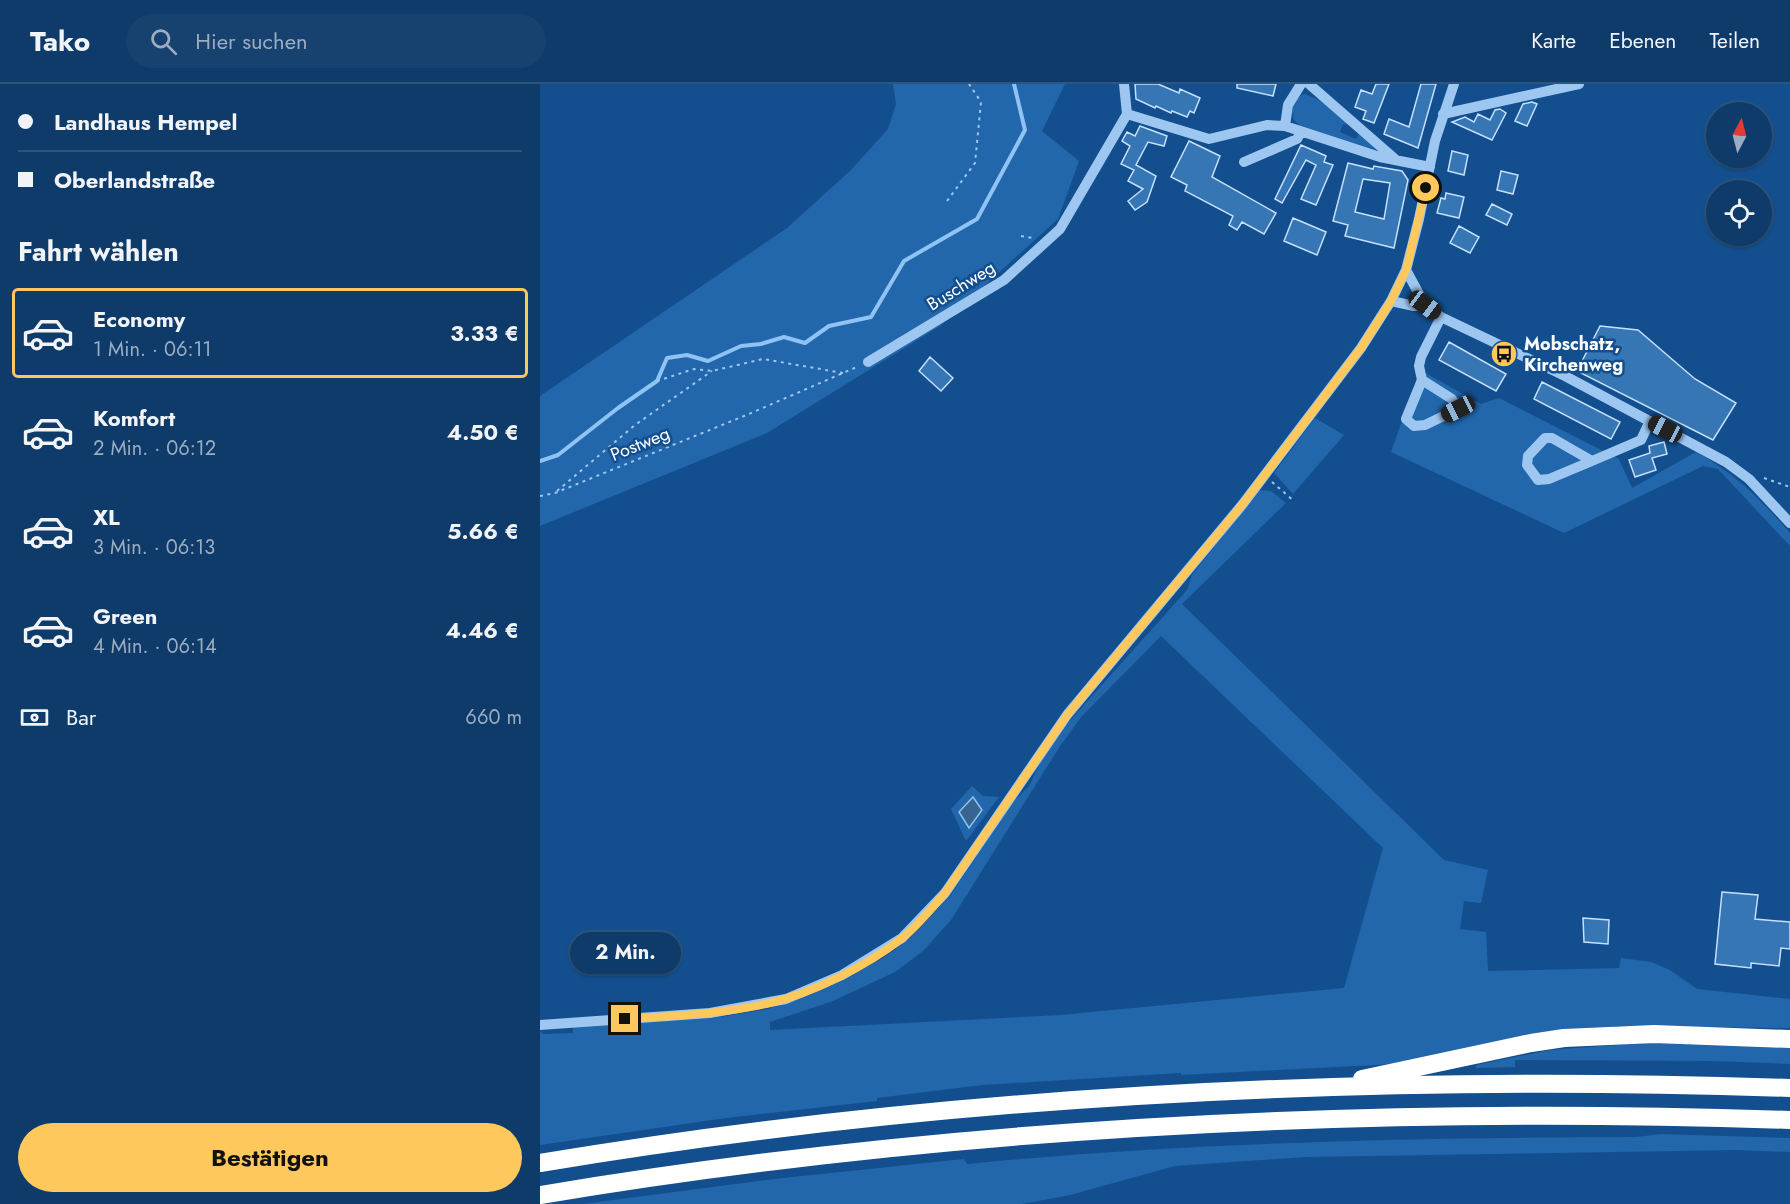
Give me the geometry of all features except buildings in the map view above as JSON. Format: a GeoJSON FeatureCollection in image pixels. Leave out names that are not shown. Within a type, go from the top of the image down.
{"type":"FeatureCollection","features":[{"type":"Feature","properties":{"kind":"highway"},"geometry":{"type":"LineString","coordinates":[[1322,1088],[1531,1042],[1564,1038],[1654,1034],[1790,1039]]}},
{"type":"Feature","properties":{"kind":"highway"},"geometry":{"type":"LineString","coordinates":[[540,1163],[847,1121],[1137,1096],[1322,1088],[1629,1083],[1790,1088]]}},
{"type":"Feature","properties":{"kind":"highway"},"geometry":{"type":"LineString","coordinates":[[540,1195],[850,1152],[1137,1127],[1293,1120],[1514,1115],[1627,1115],[1790,1120]]}},
{"type":"Feature","properties":{"kind":"street"},"geometry":{"type":"LineString","coordinates":[[1124,84],[1127,114],[1209,139],[1267,125],[1285,126],[1380,157],[1430,167]]}},
{"type":"Feature","properties":{"kind":"street"},"geometry":{"type":"LineString","coordinates":[[1285,126],[1288,105],[1301,84]]}},
{"type":"Feature","properties":{"kind":"street"},"geometry":{"type":"LineString","coordinates":[[1309,84],[1395,159]]}},
{"type":"Feature","properties":{"kind":"street"},"geometry":{"type":"LineString","coordinates":[[540,1025],[710,1014],[769,1003],[821,984],[867,961],[902,938],[929,912],[945,893],[1067,715],[1161,605],[1265,476],[1361,348],[1391,301],[1406,270],[1443,114],[1454,84]]}},
{"type":"Feature","properties":{"kind":"street"},"geometry":{"type":"LineString","coordinates":[[1443,114],[1579,84]]}},
{"type":"Feature","properties":{"kind":"street","name":"Buschweg"},"geometry":{"type":"LineString","coordinates":[[868,362],[1004,280],[1060,229],[1127,114]]}},
{"type":"Feature","properties":{"kind":"street"},"geometry":{"type":"LineString","coordinates":[[1244,162],[1289,144],[1297,139],[1301,132]]}},
{"type":"Feature","properties":{"kind":"street"},"geometry":{"type":"LineString","coordinates":[[1406,270],[1425,305],[1441,317],[1565,376],[1726,462],[1749,479],[1790,523]]}},
{"type":"Feature","properties":{"kind":"street"},"geometry":{"type":"LineString","coordinates":[[1391,301],[1414,306],[1425,305]]}},
{"type":"Feature","properties":{"kind":"street"},"geometry":{"type":"LineString","coordinates":[[1422,380],[1452,399],[1458,409],[1425,425],[1414,426],[1406,420],[1422,380],[1419,366],[1421,357],[1441,317]]}},
{"type":"Feature","properties":{"kind":"street"},"geometry":{"type":"LineString","coordinates":[[1592,461],[1552,438],[1545,438],[1528,456],[1527,465],[1538,480],[1549,479],[1592,461],[1641,440],[1650,421]]}},
{"type":"Feature","properties":{"kind":"path"},"geometry":{"type":"LineString","coordinates":[[947,201],[975,164],[981,102],[969,84]]}},
{"type":"Feature","properties":{"kind":"path"},"geometry":{"type":"LineString","coordinates":[[1021,236],[1034,238]]}},
{"type":"Feature","properties":{"kind":"path"},"geometry":{"type":"LineString","coordinates":[[657,381],[694,369],[712,371],[763,359],[843,373],[868,362]]}},
{"type":"Feature","properties":{"kind":"path"},"geometry":{"type":"LineString","coordinates":[[555,493],[635,425],[712,371]]}},
{"type":"Feature","properties":{"kind":"path","name":"Postweg"},"geometry":{"type":"LineString","coordinates":[[540,496],[555,493],[843,373]]}},
{"type":"Feature","properties":{"kind":"path"},"geometry":{"type":"LineString","coordinates":[[1265,476],[1294,501]]}},
{"type":"Feature","properties":{"kind":"path"},"geometry":{"type":"LineString","coordinates":[[1749,479],[1759,476],[1790,487]]}},
{"type":"Feature","properties":{"kind":"shaded area"},"geometry":{"type":"Polygon","coordinates":[[[893,84],[1065,84],[1042,131],[1079,161],[1058,219],[940,326],[767,433],[540,526],[540,396],[787,228],[851,170],[888,129],[896,104],[893,84]]]}},
{"type":"Feature","properties":{"kind":"shaded area"},"geometry":{"type":"Polygon","coordinates":[[[1305,94],[1321,101],[1350,125],[1343,124],[1340,132],[1356,139],[1360,132],[1381,151],[1304,129],[1294,120],[1292,112],[1295,101],[1305,94]]]}},
{"type":"Feature","properties":{"kind":"shaded area"},"geometry":{"type":"Polygon","coordinates":[[[1420,370],[1481,404],[1499,398],[1619,459],[1632,488],[1696,452],[1723,469],[1758,498],[1790,533],[1790,546],[1718,469],[1703,466],[1564,533],[1391,452],[1420,370]]]}},
{"type":"Feature","properties":{"kind":"shaded area"},"geometry":{"type":"Polygon","coordinates":[[[1315,418],[1344,435],[1293,494],[1274,473],[1315,418]]]}},
{"type":"Feature","properties":{"kind":"shaded area"},"geometry":{"type":"Polygon","coordinates":[[[1259,490],[1271,491],[1286,503],[1182,604],[1444,860],[1488,870],[1481,903],[1464,901],[1460,929],[1486,932],[1488,971],[1619,968],[1621,958],[1651,962],[1670,970],[1697,989],[1790,999],[1790,1028],[1614,1026],[1614,1028],[1394,1064],[1181,1075],[1181,1073],[982,1085],[540,1145],[540,1031],[543,1034],[573,1033],[573,1026],[713,1018],[768,1009],[844,979],[883,958],[908,940],[950,896],[1012,803],[1029,786],[1057,735],[1187,590],[1192,575],[1259,490]],[[1161,636],[1082,716],[1060,746],[951,920],[923,951],[895,972],[833,1001],[770,1022],[770,1030],[1060,1015],[1344,988],[1383,848],[1161,636]]]}},
{"type":"Feature","properties":{"kind":"shaded area"},"geometry":{"type":"Polygon","coordinates":[[[972,786],[983,796],[999,797],[966,841],[951,809],[972,786]]]}},
{"type":"Feature","properties":{"kind":"shaded area"},"geometry":{"type":"Polygon","coordinates":[[[973,797],[982,810],[969,828],[959,812],[973,797]]]}},
{"type":"Feature","properties":{"kind":"shaded area"},"geometry":{"type":"Polygon","coordinates":[[[1655,1042],[1790,1046],[1790,1064],[1712,1061],[1515,1060],[1515,1067],[1476,1068],[1476,1065],[1550,1050],[1655,1042]]]}},
{"type":"Feature","properties":{"kind":"shaded area"},"geometry":{"type":"Polygon","coordinates":[[[1661,1134],[1790,1138],[1790,1152],[1736,1150],[1306,1157],[1175,1166],[1070,1195],[1022,1204],[583,1204],[774,1179],[964,1159],[967,1164],[1217,1146],[1384,1140],[1636,1137],[1661,1134]]]}},
{"type":"Feature","properties":{"kind":"waterway"},"geometry":{"type":"LineString","coordinates":[[540,461],[558,455],[657,381],[667,358],[687,355],[708,361],[741,346],[761,344],[784,337],[805,343],[829,326],[871,317],[904,261],[977,219],[1025,130],[1014,84]]}},
{"type":"Feature","properties":{"kind":"place","name":"Mobschatz, Kirchenweg"},"geometry":{"type":"Point","coordinates":[1504,354]}},
{"type":"Feature","properties":{"kind":"route"},"geometry":{"type":"LineString","coordinates":[[625,1019],[710,1014],[786,999],[842,975],[876,956],[902,938],[929,912],[945,893],[1024,774],[1067,715],[1242,505],[1361,348],[1391,301],[1406,270],[1426,188]]}}]}
